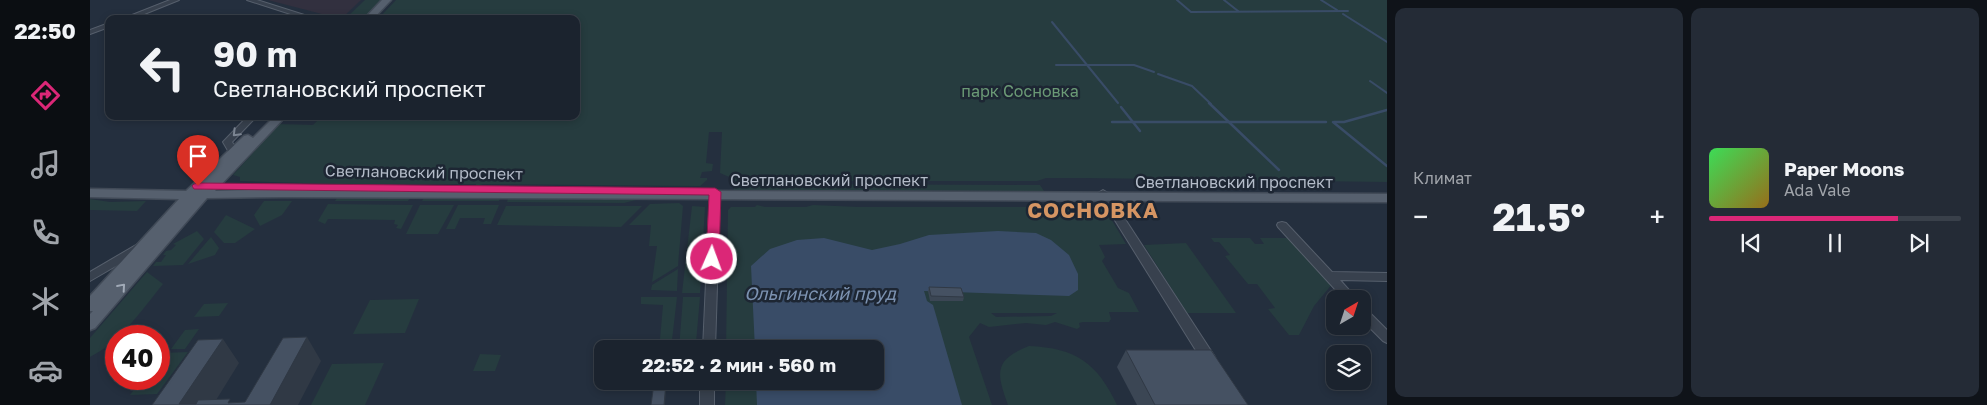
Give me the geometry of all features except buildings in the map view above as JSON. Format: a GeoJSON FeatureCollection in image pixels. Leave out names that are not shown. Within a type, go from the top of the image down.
{"type":"FeatureCollection","features":[{"type":"Feature","properties":{"kind":"main road"},"geometry":{"type":"LineString","coordinates":[[372,15],[387,0]]}},
{"type":"Feature","properties":{"kind":"main road"},"geometry":{"type":"LineString","coordinates":[[379,15],[393,0]]}},
{"type":"Feature","properties":{"kind":"main road"},"geometry":{"type":"LineString","coordinates":[[90,324],[233,152],[268,120]]}},
{"type":"Feature","properties":{"kind":"main road"},"geometry":{"type":"LineString","coordinates":[[90,306],[146,243],[277,120]]}},
{"type":"Feature","properties":{"kind":"main road","name":"Светлановский проспект"},"geometry":{"type":"LineString","coordinates":[[90,185],[282,193],[1387,194]]}},
{"type":"Feature","properties":{"kind":"main road","name":"Светлановский проспект"},"geometry":{"type":"LineString","coordinates":[[90,193],[201,190]]}},
{"type":"Feature","properties":{"kind":"main road","name":"Светлановский проспект"},"geometry":{"type":"LineString","coordinates":[[1105,195],[1387,198]]}},
{"type":"Feature","properties":{"kind":"street"},"geometry":{"type":"LineString","coordinates":[[136,15],[176,0]]}},
{"type":"Feature","properties":{"kind":"street"},"geometry":{"type":"LineString","coordinates":[[250,0],[300,15]]}},
{"type":"Feature","properties":{"kind":"street"},"geometry":{"type":"LineString","coordinates":[[90,32],[105,26]]}},
{"type":"Feature","properties":{"kind":"street"},"geometry":{"type":"LineString","coordinates":[[233,152],[227,142],[249,120]]}},
{"type":"Feature","properties":{"kind":"street"},"geometry":{"type":"LineString","coordinates":[[709,340],[715,194]]}},
{"type":"Feature","properties":{"kind":"street"},"geometry":{"type":"LineString","coordinates":[[1105,195],[1217,372]]}},
{"type":"Feature","properties":{"kind":"street"},"geometry":{"type":"LineString","coordinates":[[1282,225],[1342,290]]}},
{"type":"Feature","properties":{"kind":"street"},"geometry":{"type":"LineString","coordinates":[[90,277],[146,243]]}},
{"type":"Feature","properties":{"kind":"street"},"geometry":{"type":"LineString","coordinates":[[1330,276],[1387,277]]}},
{"type":"Feature","properties":{"kind":"street"},"geometry":{"type":"LineString","coordinates":[[1371,321],[1387,338]]}},
{"type":"Feature","properties":{"kind":"street"},"geometry":{"type":"LineString","coordinates":[[706,405],[707,390]]}},
{"type":"Feature","properties":{"kind":"shaded area"},"geometry":{"type":"Polygon","coordinates":[[[268,0],[361,0],[345,15],[326,15],[268,0]]]}},
{"type":"Feature","properties":{"kind":"green space"},"geometry":{"type":"Polygon","coordinates":[[[365,0],[382,0],[367,15],[349,15],[365,0]]]}},
{"type":"Feature","properties":{"kind":"green space","name":"парк Сосновка"},"geometry":{"type":"Polygon","coordinates":[[[396,0],[1387,0],[1387,182],[1085,178],[1046,178],[1037,181],[734,181],[734,179],[720,173],[722,132],[709,132],[706,163],[713,164],[712,171],[702,172],[700,178],[707,178],[707,180],[700,186],[336,184],[240,181],[240,177],[233,175],[279,124],[313,125],[318,120],[580,120],[580,15],[382,15],[396,0]]]}},
{"type":"Feature","properties":{"kind":"green space"},"geometry":{"type":"Polygon","coordinates":[[[734,184],[1040,185],[1044,191],[734,190],[734,184]]]}},
{"type":"Feature","properties":{"kind":"green space"},"geometry":{"type":"Polygon","coordinates":[[[337,198],[410,198],[408,201],[335,201],[337,198]]]}},
{"type":"Feature","properties":{"kind":"green space"},"geometry":{"type":"Polygon","coordinates":[[[424,198],[500,198],[499,201],[422,201],[424,198]]]}},
{"type":"Feature","properties":{"kind":"green space"},"geometry":{"type":"Polygon","coordinates":[[[90,199],[110,202],[146,201],[137,211],[90,210],[90,199]]]}},
{"type":"Feature","properties":{"kind":"green space"},"geometry":{"type":"Polygon","coordinates":[[[508,199],[640,199],[624,203],[507,202],[508,199]]]}},
{"type":"Feature","properties":{"kind":"green space"},"geometry":{"type":"Polygon","coordinates":[[[264,201],[292,201],[282,215],[260,226],[254,215],[264,201]]]}},
{"type":"Feature","properties":{"kind":"green space"},"geometry":{"type":"Polygon","coordinates":[[[679,203],[683,206],[678,266],[652,282],[657,246],[649,246],[651,225],[629,225],[650,204],[679,203]]]}},
{"type":"Feature","properties":{"kind":"green space"},"geometry":{"type":"Polygon","coordinates":[[[328,204],[413,205],[401,229],[396,228],[398,225],[394,224],[395,220],[328,219],[325,224],[318,221],[328,204]]]}},
{"type":"Feature","properties":{"kind":"green space"},"geometry":{"type":"Polygon","coordinates":[[[420,205],[454,205],[438,234],[406,234],[420,205]]]}},
{"type":"Feature","properties":{"kind":"green space"},"geometry":{"type":"Polygon","coordinates":[[[458,205],[499,205],[491,224],[483,224],[485,218],[460,218],[455,229],[446,229],[458,205]]]}},
{"type":"Feature","properties":{"kind":"green space"},"geometry":{"type":"Polygon","coordinates":[[[757,205],[765,207],[806,207],[813,205],[858,207],[1073,207],[1098,205],[1104,207],[1126,244],[1099,245],[1105,257],[1102,261],[1118,288],[1129,293],[1139,312],[1109,312],[1111,319],[1109,322],[1083,322],[1079,323],[1080,327],[1077,329],[1055,322],[1046,325],[1026,323],[989,327],[980,323],[969,337],[992,405],[725,405],[726,390],[884,390],[884,340],[726,340],[728,210],[731,207],[755,207],[757,205]],[[991,313],[996,317],[1051,316],[1057,313],[991,313]]]}},
{"type":"Feature","properties":{"kind":"green space"},"geometry":{"type":"Polygon","coordinates":[[[506,206],[642,206],[621,227],[497,225],[506,206]]]}},
{"type":"Feature","properties":{"kind":"green space"},"geometry":{"type":"Polygon","coordinates":[[[692,206],[705,207],[700,293],[682,293],[692,206]]]}},
{"type":"Feature","properties":{"kind":"green space"},"geometry":{"type":"Polygon","coordinates":[[[226,215],[255,229],[235,243],[224,243],[214,232],[226,215]]]}},
{"type":"Feature","properties":{"kind":"green space"},"geometry":{"type":"Polygon","coordinates":[[[197,231],[204,239],[183,265],[153,266],[156,262],[161,262],[166,255],[163,255],[166,251],[171,250],[176,245],[173,244],[197,231]]]}},
{"type":"Feature","properties":{"kind":"green space"},"geometry":{"type":"Polygon","coordinates":[[[211,237],[219,248],[215,255],[188,264],[211,237]]]}},
{"type":"Feature","properties":{"kind":"green space"},"geometry":{"type":"Polygon","coordinates":[[[1211,238],[1250,238],[1255,244],[1264,244],[1260,238],[1291,238],[1333,283],[1314,306],[1299,335],[1289,335],[1268,309],[1275,308],[1257,284],[1248,284],[1225,256],[1230,255],[1219,242],[1214,242],[1211,238]]]}},
{"type":"Feature","properties":{"kind":"green space"},"geometry":{"type":"Polygon","coordinates":[[[1186,243],[1236,313],[1187,313],[1144,245],[1186,243]]]}},
{"type":"Feature","properties":{"kind":"green space"},"geometry":{"type":"Polygon","coordinates":[[[678,269],[677,291],[651,290],[652,285],[678,269]]]}},
{"type":"Feature","properties":{"kind":"green space"},"geometry":{"type":"Polygon","coordinates":[[[147,272],[163,284],[129,325],[105,325],[105,347],[90,357],[90,338],[147,272]]]}},
{"type":"Feature","properties":{"kind":"green space"},"geometry":{"type":"Polygon","coordinates":[[[641,297],[677,297],[672,340],[647,340],[660,339],[663,305],[641,304],[641,297]]]}},
{"type":"Feature","properties":{"kind":"green space"},"geometry":{"type":"Polygon","coordinates":[[[683,297],[700,297],[696,340],[680,340],[683,297]]]}},
{"type":"Feature","properties":{"kind":"green space"},"geometry":{"type":"Polygon","coordinates":[[[419,299],[405,333],[353,334],[370,300],[419,299]]]}},
{"type":"Feature","properties":{"kind":"green space"},"geometry":{"type":"Polygon","coordinates":[[[228,303],[219,316],[194,317],[204,304],[228,303]]]}},
{"type":"Feature","properties":{"kind":"green space"},"geometry":{"type":"Polygon","coordinates":[[[199,329],[185,349],[171,349],[185,330],[199,329]]]}},
{"type":"Feature","properties":{"kind":"green space"},"geometry":{"type":"Polygon","coordinates":[[[1029,346],[1060,350],[1083,360],[1101,378],[1117,405],[1008,405],[1001,384],[1001,368],[1009,356],[1029,346]]]}},
{"type":"Feature","properties":{"kind":"green space"},"geometry":{"type":"Polygon","coordinates":[[[188,352],[170,376],[170,353],[188,352]]]}},
{"type":"Feature","properties":{"kind":"green space"},"geometry":{"type":"Polygon","coordinates":[[[480,354],[501,355],[495,371],[473,371],[480,354]]]}},
{"type":"Feature","properties":{"kind":"green space"},"geometry":{"type":"Polygon","coordinates":[[[384,363],[365,405],[311,405],[332,364],[384,363]]]}},
{"type":"Feature","properties":{"kind":"green space"},"geometry":{"type":"Polygon","coordinates":[[[134,390],[160,390],[157,394],[130,395],[134,390]]]}},
{"type":"Feature","properties":{"kind":"water","name":"Ольгинский пруд"},"geometry":{"type":"Polygon","coordinates":[[[998,231],[1036,233],[1051,240],[1069,255],[1078,274],[1078,290],[1069,296],[924,291],[927,301],[933,305],[962,405],[757,405],[756,390],[884,390],[884,340],[755,340],[751,266],[770,249],[797,240],[824,238],[872,250],[929,235],[998,231]]]}},
{"type":"Feature","properties":{"kind":"waterway"},"geometry":{"type":"LineString","coordinates":[[1177,0],[1191,12],[1348,11]]}},
{"type":"Feature","properties":{"kind":"waterway"},"geometry":{"type":"LineString","coordinates":[[1224,0],[1238,11]]}},
{"type":"Feature","properties":{"kind":"waterway"},"geometry":{"type":"LineString","coordinates":[[1321,0],[1337,10]]}},
{"type":"Feature","properties":{"kind":"waterway"},"geometry":{"type":"LineString","coordinates":[[1343,14],[1387,42]]}},
{"type":"Feature","properties":{"kind":"waterway"},"geometry":{"type":"LineString","coordinates":[[1052,22],[1087,65]]}},
{"type":"Feature","properties":{"kind":"waterway"},"geometry":{"type":"LineString","coordinates":[[1056,65],[1087,65]]}},
{"type":"Feature","properties":{"kind":"waterway"},"geometry":{"type":"LineString","coordinates":[[1087,65],[1134,65],[1154,72]]}},
{"type":"Feature","properties":{"kind":"waterway"},"geometry":{"type":"LineString","coordinates":[[1087,65],[1118,103]]}},
{"type":"Feature","properties":{"kind":"waterway"},"geometry":{"type":"LineString","coordinates":[[1158,74],[1192,86],[1211,104]]}},
{"type":"Feature","properties":{"kind":"waterway"},"geometry":{"type":"LineString","coordinates":[[1370,81],[1387,93]]}},
{"type":"Feature","properties":{"kind":"waterway"},"geometry":{"type":"LineString","coordinates":[[1209,103],[1229,122]]}},
{"type":"Feature","properties":{"kind":"waterway"},"geometry":{"type":"LineString","coordinates":[[1121,107],[1133,122]]}},
{"type":"Feature","properties":{"kind":"waterway"},"geometry":{"type":"LineString","coordinates":[[1334,122],[1344,122],[1387,110]]}},
{"type":"Feature","properties":{"kind":"waterway"},"geometry":{"type":"LineString","coordinates":[[1112,122],[1133,122]]}},
{"type":"Feature","properties":{"kind":"waterway"},"geometry":{"type":"LineString","coordinates":[[1133,122],[1229,122]]}},
{"type":"Feature","properties":{"kind":"waterway"},"geometry":{"type":"LineString","coordinates":[[1133,122],[1140,131]]}},
{"type":"Feature","properties":{"kind":"waterway"},"geometry":{"type":"LineString","coordinates":[[1229,122],[1326,122]]}},
{"type":"Feature","properties":{"kind":"waterway"},"geometry":{"type":"LineString","coordinates":[[1229,122],[1279,170]]}},
{"type":"Feature","properties":{"kind":"waterway"},"geometry":{"type":"LineString","coordinates":[[1333,122],[1387,166]]}},
{"type":"Feature","properties":{"kind":"district","name":"СОСНОВКА"},"geometry":{"type":"Point","coordinates":[1093,210]}},
{"type":"Feature","properties":{"kind":"route"},"geometry":{"type":"LineString","coordinates":[[198,186],[715,192],[712,259]]}}]}
